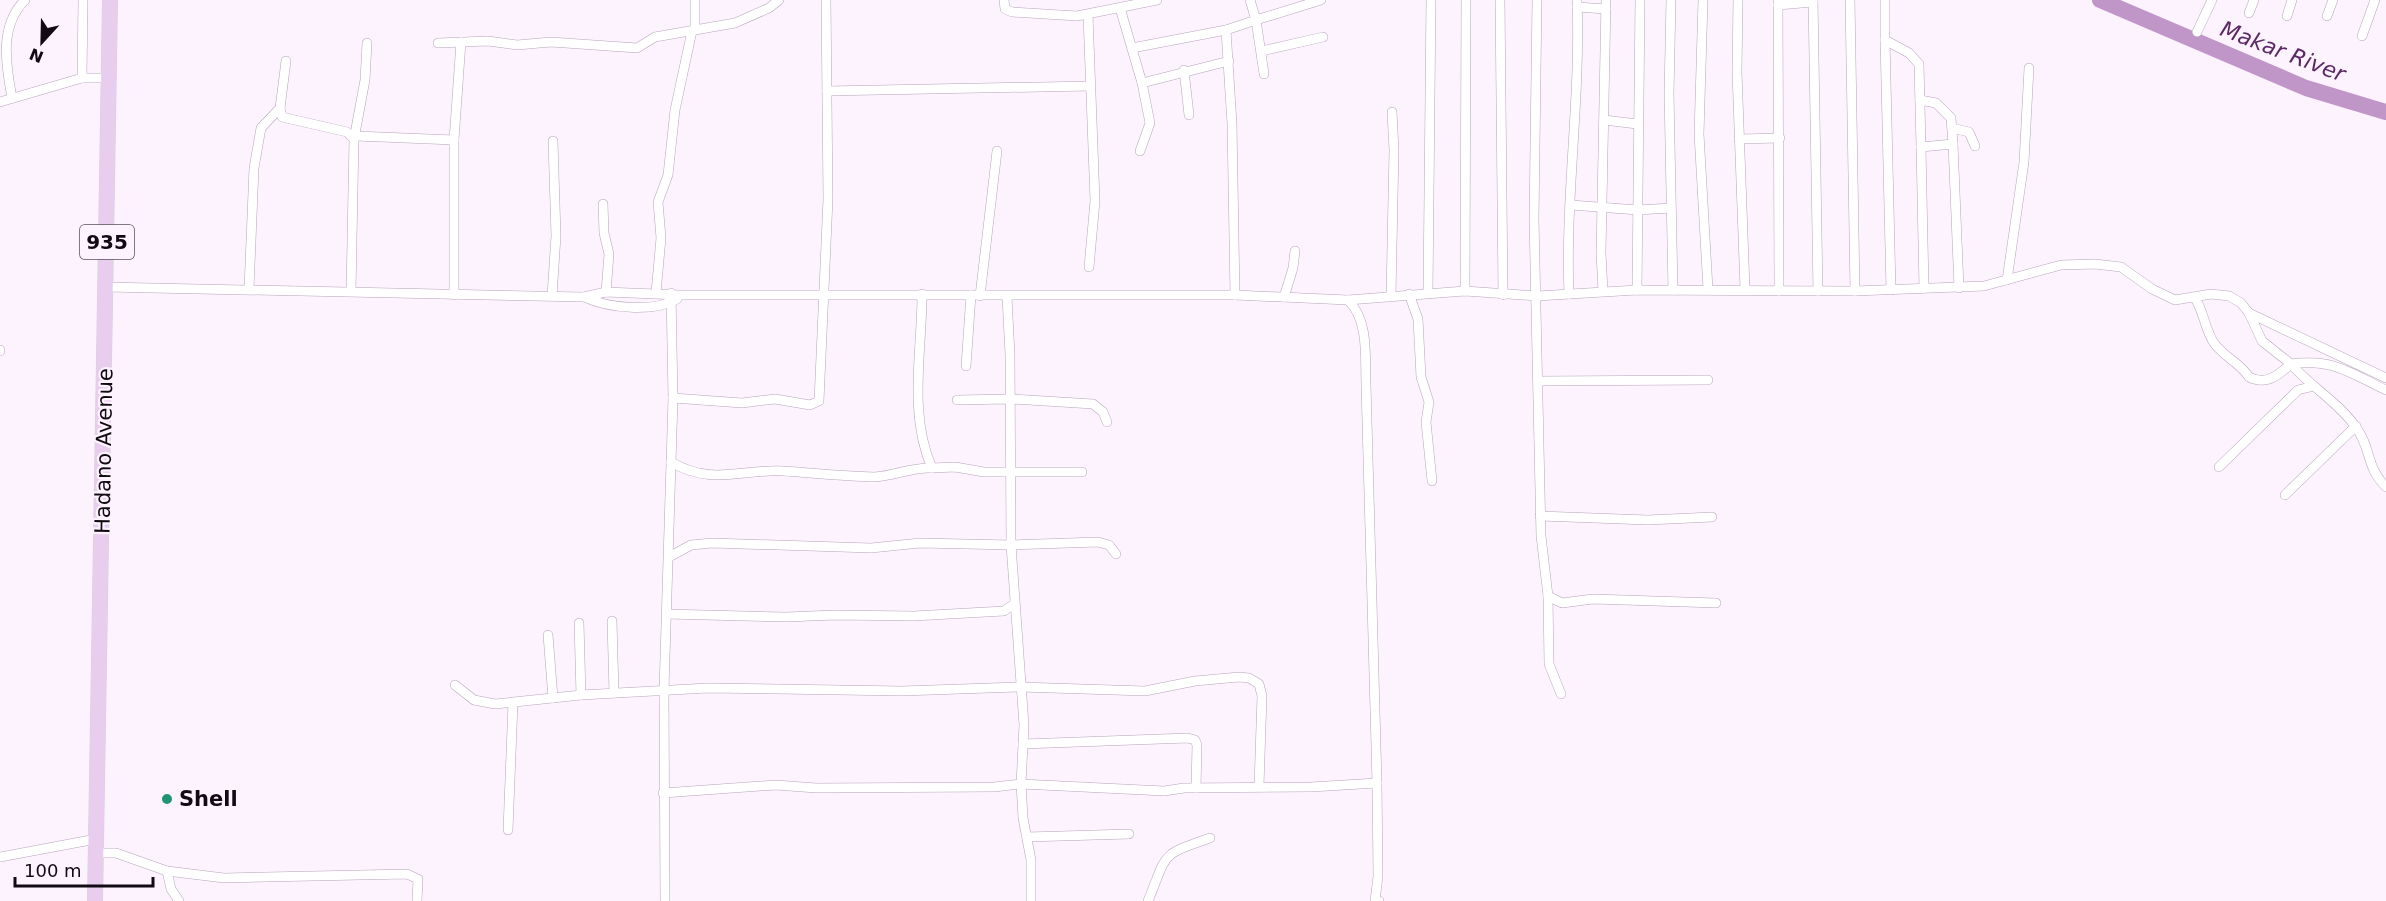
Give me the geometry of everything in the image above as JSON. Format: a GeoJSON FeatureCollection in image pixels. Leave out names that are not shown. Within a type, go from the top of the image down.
{"type":"FeatureCollection","features":[{"type":"Feature","properties":{"kind":"main road","name":"Hadano Avenue"},"geometry":{"type":"LineString","coordinates":[[95,901],[104,484],[110,0]]}},
{"type":"Feature","properties":{"kind":"street"},"geometry":{"type":"LineString","coordinates":[[12,98],[3,49],[2,26],[9,13],[25,0]]}},
{"type":"Feature","properties":{"kind":"street"},"geometry":{"type":"LineString","coordinates":[[82,78],[83,0]]}},
{"type":"Feature","properties":{"kind":"street"},"geometry":{"type":"LineString","coordinates":[[656,293],[660,238],[658,202],[668,175],[675,110],[693,30],[695,0]]}},
{"type":"Feature","properties":{"kind":"street"},"geometry":{"type":"LineString","coordinates":[[438,43],[488,41],[517,45],[551,42],[633,48],[651,39],[735,23],[770,8],[779,0]]}},
{"type":"Feature","properties":{"kind":"street"},"geometry":{"type":"LineString","coordinates":[[673,398],[742,403],[775,399],[810,405],[817,404],[821,388],[822,294],[828,199],[826,0]]}},
{"type":"Feature","properties":{"kind":"street"},"geometry":{"type":"LineString","coordinates":[[1004,0],[1005,9],[1012,12],[1067,16],[1088,15],[1157,0]]}},
{"type":"Feature","properties":{"kind":"street"},"geometry":{"type":"LineString","coordinates":[[1250,0],[1262,51],[1264,74]]}},
{"type":"Feature","properties":{"kind":"street"},"geometry":{"type":"LineString","coordinates":[[1132,48],[1226,30],[1320,0]]}},
{"type":"Feature","properties":{"kind":"street"},"geometry":{"type":"LineString","coordinates":[[1428,292],[1431,0]]}},
{"type":"Feature","properties":{"kind":"street"},"geometry":{"type":"LineString","coordinates":[[1465,291],[1466,0]]}},
{"type":"Feature","properties":{"kind":"street"},"geometry":{"type":"LineString","coordinates":[[1500,0],[1503,295]]}},
{"type":"Feature","properties":{"kind":"street"},"geometry":{"type":"LineString","coordinates":[[1537,0],[1534,219],[1540,516],[1548,596],[1549,664],[1562,694]]}},
{"type":"Feature","properties":{"kind":"street"},"geometry":{"type":"LineString","coordinates":[[1637,290],[1640,0]]}},
{"type":"Feature","properties":{"kind":"street"},"geometry":{"type":"LineString","coordinates":[[1671,0],[1673,291]]}},
{"type":"Feature","properties":{"kind":"street"},"geometry":{"type":"LineString","coordinates":[[1703,0],[1699,134],[1708,289]]}},
{"type":"Feature","properties":{"kind":"street"},"geometry":{"type":"LineString","coordinates":[[1738,0],[1739,139],[1745,289]]}},
{"type":"Feature","properties":{"kind":"street"},"geometry":{"type":"LineString","coordinates":[[1850,0],[1855,291]]}},
{"type":"Feature","properties":{"kind":"street"},"geometry":{"type":"LineString","coordinates":[[1885,0],[1891,290]]}},
{"type":"Feature","properties":{"kind":"street"},"geometry":{"type":"LineString","coordinates":[[2196,32],[2212,0]]}},
{"type":"Feature","properties":{"kind":"street"},"geometry":{"type":"LineString","coordinates":[[2249,12],[2254,0]]}},
{"type":"Feature","properties":{"kind":"street"},"geometry":{"type":"LineString","coordinates":[[2286,16],[2292,0]]}},
{"type":"Feature","properties":{"kind":"street"},"geometry":{"type":"LineString","coordinates":[[2327,16],[2333,0]]}},
{"type":"Feature","properties":{"kind":"street"},"geometry":{"type":"LineString","coordinates":[[2362,36],[2374,0]]}},
{"type":"Feature","properties":{"kind":"street"},"geometry":{"type":"LineString","coordinates":[[1779,291],[1778,3],[1813,1],[1818,291]]}},
{"type":"Feature","properties":{"kind":"street"},"geometry":{"type":"LineString","coordinates":[[1569,294],[1577,4],[1606,4],[1604,206],[1601,253],[1603,291]]}},
{"type":"Feature","properties":{"kind":"street"},"geometry":{"type":"LineString","coordinates":[[1120,8],[1142,83],[1150,123],[1140,151]]}},
{"type":"Feature","properties":{"kind":"street"},"geometry":{"type":"LineString","coordinates":[[1088,15],[1095,201],[1089,267]]}},
{"type":"Feature","properties":{"kind":"street"},"geometry":{"type":"LineString","coordinates":[[1226,30],[1235,197],[1235,295]]}},
{"type":"Feature","properties":{"kind":"street"},"geometry":{"type":"LineString","coordinates":[[1262,51],[1323,38]]}},
{"type":"Feature","properties":{"kind":"street"},"geometry":{"type":"LineString","coordinates":[[1886,40],[1909,53],[1919,64],[1919,86],[1925,100],[1921,147],[1924,288]]}},
{"type":"Feature","properties":{"kind":"street"},"geometry":{"type":"LineString","coordinates":[[454,295],[454,140],[460,42]]}},
{"type":"Feature","properties":{"kind":"street"},"geometry":{"type":"LineString","coordinates":[[351,291],[355,137],[365,80],[367,44]]}},
{"type":"Feature","properties":{"kind":"street"},"geometry":{"type":"LineString","coordinates":[[273,117],[280,108],[286,61]]}},
{"type":"Feature","properties":{"kind":"street"},"geometry":{"type":"LineString","coordinates":[[1142,83],[1184,70],[1229,61]]}},
{"type":"Feature","properties":{"kind":"street"},"geometry":{"type":"LineString","coordinates":[[2007,280],[2024,162],[2029,68]]}},
{"type":"Feature","properties":{"kind":"street"},"geometry":{"type":"LineString","coordinates":[[1184,70],[1189,115]]}},
{"type":"Feature","properties":{"kind":"street"},"geometry":{"type":"LineString","coordinates":[[0,102],[82,78],[109,78]]}},
{"type":"Feature","properties":{"kind":"street"},"geometry":{"type":"LineString","coordinates":[[828,91],[1090,86]]}},
{"type":"Feature","properties":{"kind":"street"},"geometry":{"type":"LineString","coordinates":[[1925,100],[1944,110],[1951,118],[1959,288]]}},
{"type":"Feature","properties":{"kind":"street"},"geometry":{"type":"LineString","coordinates":[[280,108],[285,118]]}},
{"type":"Feature","properties":{"kind":"street"},"geometry":{"type":"LineString","coordinates":[[1391,295],[1394,150],[1392,112]]}},
{"type":"Feature","properties":{"kind":"street"},"geometry":{"type":"LineString","coordinates":[[249,290],[254,168],[261,128],[267,119],[285,118],[347,132],[355,137],[454,140]]}},
{"type":"Feature","properties":{"kind":"street"},"geometry":{"type":"LineString","coordinates":[[1604,120],[1637,124]]}},
{"type":"Feature","properties":{"kind":"street"},"geometry":{"type":"LineString","coordinates":[[1952,128],[1969,132],[1975,146]]}},
{"type":"Feature","properties":{"kind":"street"},"geometry":{"type":"LineString","coordinates":[[1739,139],[1780,138]]}},
{"type":"Feature","properties":{"kind":"street"},"geometry":{"type":"LineString","coordinates":[[552,296],[556,236],[553,141]]}},
{"type":"Feature","properties":{"kind":"street"},"geometry":{"type":"LineString","coordinates":[[1921,147],[1953,144]]}},
{"type":"Feature","properties":{"kind":"street"},"geometry":{"type":"LineString","coordinates":[[966,366],[997,151]]}},
{"type":"Feature","properties":{"kind":"street"},"geometry":{"type":"LineString","coordinates":[[603,204],[604,233],[609,254],[606,292]]}},
{"type":"Feature","properties":{"kind":"street"},"geometry":{"type":"LineString","coordinates":[[1571,205],[1638,210],[1671,208]]}},
{"type":"Feature","properties":{"kind":"street"},"geometry":{"type":"LineString","coordinates":[[1284,297],[1296,251]]}},
{"type":"Feature","properties":{"kind":"street"},"geometry":{"type":"LineString","coordinates":[[584,297],[600,302],[630,306],[675,297],[822,294],[1007,297],[1235,295],[1348,300],[1428,292],[1465,291],[1537,296],[1637,290],[1855,291],[1984,286],[2061,265],[2095,264],[2121,267],[2157,292],[2175,300],[2211,294],[2229,296],[2241,303],[2249,313],[2262,341],[2291,364],[2356,426],[2366,447],[2371,470],[2386,487]]}},
{"type":"Feature","properties":{"kind":"street"},"geometry":{"type":"LineString","coordinates":[[106,287],[584,297],[606,292],[656,293],[675,297]]}},
{"type":"Feature","properties":{"kind":"street"},"geometry":{"type":"LineString","coordinates":[[922,294],[918,413],[921,440],[932,468]]}},
{"type":"Feature","properties":{"kind":"street"},"geometry":{"type":"LineString","coordinates":[[1409,294],[1418,319],[1421,377],[1428,402],[1426,422],[1432,481]]}},
{"type":"Feature","properties":{"kind":"street"},"geometry":{"type":"LineString","coordinates":[[665,901],[664,690],[675,297]]}},
{"type":"Feature","properties":{"kind":"street"},"geometry":{"type":"LineString","coordinates":[[1007,297],[1012,471],[1011,545],[1023,744],[1021,784],[1031,860],[1031,901]]}},
{"type":"Feature","properties":{"kind":"street"},"geometry":{"type":"LineString","coordinates":[[1357,309],[1361,298]]}},
{"type":"Feature","properties":{"kind":"street"},"geometry":{"type":"LineString","coordinates":[[2195,298],[2203,312],[2212,340],[2220,351],[2244,368],[2249,377],[2264,381],[2274,378],[2291,364],[2318,361],[2331,364],[2386,390]]}},
{"type":"Feature","properties":{"kind":"street"},"geometry":{"type":"LineString","coordinates":[[1348,300],[1357,309],[1364,340],[1377,783],[1377,901],[1364,901]]}},
{"type":"Feature","properties":{"kind":"street"},"geometry":{"type":"LineString","coordinates":[[2249,313],[2386,378]]}},
{"type":"Feature","properties":{"kind":"street"},"geometry":{"type":"LineString","coordinates":[[1538,381],[1708,380]]}},
{"type":"Feature","properties":{"kind":"street"},"geometry":{"type":"LineString","coordinates":[[2219,467],[2298,390],[2314,387]]}},
{"type":"Feature","properties":{"kind":"street"},"geometry":{"type":"LineString","coordinates":[[957,400],[1010,399],[1093,404],[1103,412],[1107,422]]}},
{"type":"Feature","properties":{"kind":"street"},"geometry":{"type":"LineString","coordinates":[[2285,495],[2356,426]]}},
{"type":"Feature","properties":{"kind":"street"},"geometry":{"type":"LineString","coordinates":[[671,462],[692,473],[709,476],[774,471],[874,477],[891,475],[910,468],[1082,472]]}},
{"type":"Feature","properties":{"kind":"street"},"geometry":{"type":"LineString","coordinates":[[1540,516],[1648,520],[1712,517]]}},
{"type":"Feature","properties":{"kind":"street"},"geometry":{"type":"LineString","coordinates":[[669,558],[691,545],[712,543],[871,548],[920,543],[1011,545],[1098,542],[1109,545],[1116,554]]}},
{"type":"Feature","properties":{"kind":"street"},"geometry":{"type":"LineString","coordinates":[[1548,596],[1562,603],[1599,599],[1716,603]]}},
{"type":"Feature","properties":{"kind":"street"},"geometry":{"type":"LineString","coordinates":[[667,614],[786,617],[925,616],[1004,611],[1014,604]]}},
{"type":"Feature","properties":{"kind":"street"},"geometry":{"type":"LineString","coordinates":[[1004,611],[1015,622]]}},
{"type":"Feature","properties":{"kind":"street"},"geometry":{"type":"LineString","coordinates":[[612,621],[614,693]]}},
{"type":"Feature","properties":{"kind":"street"},"geometry":{"type":"LineString","coordinates":[[579,623],[582,695]]}},
{"type":"Feature","properties":{"kind":"street"},"geometry":{"type":"LineString","coordinates":[[548,635],[554,698]]}},
{"type":"Feature","properties":{"kind":"street"},"geometry":{"type":"LineString","coordinates":[[455,685],[466,696],[482,703],[513,704],[582,695],[664,690],[902,691],[1009,688],[1020,692],[1146,691],[1195,681],[1249,678],[1259,684],[1263,696],[1259,786]]}},
{"type":"Feature","properties":{"kind":"street"},"geometry":{"type":"LineString","coordinates":[[508,830],[513,704]]}},
{"type":"Feature","properties":{"kind":"street"},"geometry":{"type":"LineString","coordinates":[[1023,744],[1103,739],[1192,739],[1197,745],[1196,788]]}},
{"type":"Feature","properties":{"kind":"street"},"geometry":{"type":"LineString","coordinates":[[663,794],[776,785],[816,788],[994,788],[1021,784],[1157,791],[1377,783]]}},
{"type":"Feature","properties":{"kind":"street"},"geometry":{"type":"LineString","coordinates":[[1027,837],[1129,834]]}},
{"type":"Feature","properties":{"kind":"street"},"geometry":{"type":"LineString","coordinates":[[1148,901],[1160,867],[1168,854],[1210,838]]}},
{"type":"Feature","properties":{"kind":"street"},"geometry":{"type":"LineString","coordinates":[[0,857],[96,846],[166,871],[235,878],[407,874],[418,879],[417,901]]}},
{"type":"Feature","properties":{"kind":"street"},"geometry":{"type":"LineString","coordinates":[[166,871],[171,890],[179,901]]}},
{"type":"Feature","properties":{"kind":"waterway","name":"Makar River"},"geometry":{"type":"LineString","coordinates":[[2100,0],[2306,88],[2386,112]]}},
{"type":"Feature","properties":{"kind":"place","name":"Shell"},"geometry":{"type":"Point","coordinates":[167,799]}}]}
